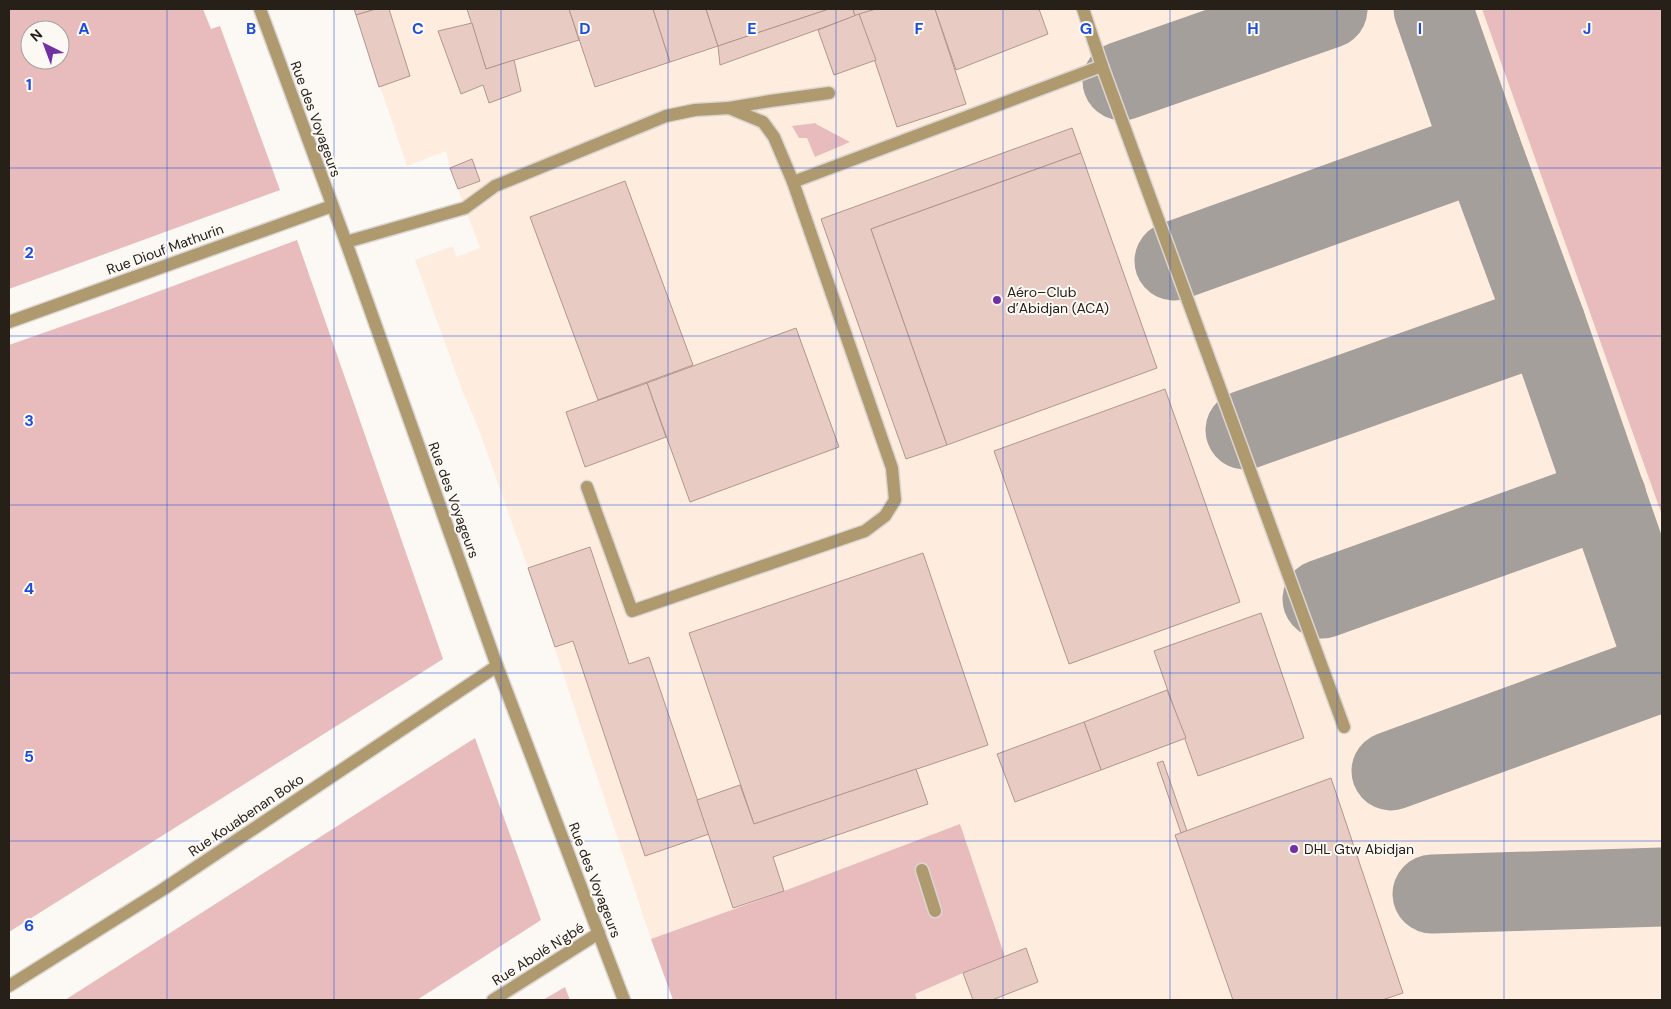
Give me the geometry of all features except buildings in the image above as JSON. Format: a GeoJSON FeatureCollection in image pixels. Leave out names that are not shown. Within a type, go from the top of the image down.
{"type":"FeatureCollection","features":[{"type":"Feature","properties":{"kind":"street","name":"Rue des Voyageurs"},"geometry":{"type":"LineString","coordinates":[[260,9],[346,242],[497,666],[624,1000]]}},
{"type":"Feature","properties":{"kind":"street"},"geometry":{"type":"LineString","coordinates":[[1083,9],[1102,66],[1344,727]]}},
{"type":"Feature","properties":{"kind":"street"},"geometry":{"type":"LineString","coordinates":[[793,182],[1102,66]]}},
{"type":"Feature","properties":{"kind":"street"},"geometry":{"type":"LineString","coordinates":[[346,242],[464,208],[495,186],[666,116],[695,110],[729,108],[829,93]]}},
{"type":"Feature","properties":{"kind":"street"},"geometry":{"type":"LineString","coordinates":[[587,487],[632,611],[865,531],[886,516],[895,500],[892,468],[793,182],[774,137],[763,122],[729,108]]}},
{"type":"Feature","properties":{"kind":"street","name":"Rue Diouf Mathurin"},"geometry":{"type":"LineString","coordinates":[[9,322],[332,206]]}},
{"type":"Feature","properties":{"kind":"street","name":"Rue Kouabenan Boko"},"geometry":{"type":"LineString","coordinates":[[9,986],[162,890],[497,666]]}},
{"type":"Feature","properties":{"kind":"street"},"geometry":{"type":"LineString","coordinates":[[922,870],[936,911]]}},
{"type":"Feature","properties":{"kind":"street","name":"Rue Abolé N'gbé"},"geometry":{"type":"LineString","coordinates":[[493,1000],[599,933]]}},
{"type":"Feature","properties":{"kind":"shaded area"},"geometry":{"type":"Polygon","coordinates":[[[9,9],[203,9],[211,29],[220,26],[280,190],[9,289],[9,9]]]}},
{"type":"Feature","properties":{"kind":"shaded area"},"geometry":{"type":"Polygon","coordinates":[[[354,9],[1662,9],[1662,1000],[917,1000],[915,994],[1004,957],[784,891],[651,939],[528,568],[478,427],[462,390],[415,260],[453,246],[456,257],[480,248],[450,168],[446,151],[407,166],[354,9]]]}},
{"type":"Feature","properties":{"kind":"shaded area"},"geometry":{"type":"Polygon","coordinates":[[[1482,9],[1662,9],[1662,515],[1482,9]]]}},
{"type":"Feature","properties":{"kind":"shaded area"},"geometry":{"type":"Polygon","coordinates":[[[816,123],[850,142],[815,157],[807,138],[799,138],[792,126],[816,123]]]}},
{"type":"Feature","properties":{"kind":"shaded area"},"geometry":{"type":"Polygon","coordinates":[[[297,240],[443,659],[9,932],[9,345],[297,240]]]}},
{"type":"Feature","properties":{"kind":"shaded area"},"geometry":{"type":"Polygon","coordinates":[[[475,738],[541,920],[417,1000],[65,1000],[475,738]]]}},
{"type":"Feature","properties":{"kind":"shaded area"},"geometry":{"type":"Polygon","coordinates":[[[960,824],[1005,957],[915,994],[917,1000],[673,1000],[651,939],[960,824]]]}},
{"type":"Feature","properties":{"kind":"shaded area"},"geometry":{"type":"Polygon","coordinates":[[[565,987],[570,1000],[543,1000],[565,987]]]}},
{"type":"Feature","properties":{"kind":"taxiway"},"geometry":{"type":"LineString","coordinates":[[1122,81],[1328,9]]}},
{"type":"Feature","properties":{"kind":"taxiway"},"geometry":{"type":"LineString","coordinates":[[1433,9],[1482,150],[1546,323],[1662,657]]}},
{"type":"Feature","properties":{"kind":"taxiway"},"geometry":{"type":"LineString","coordinates":[[1174,261],[1482,150]]}},
{"type":"Feature","properties":{"kind":"taxiway"},"geometry":{"type":"LineString","coordinates":[[1245,430],[1546,323]]}},
{"type":"Feature","properties":{"kind":"taxiway"},"geometry":{"type":"LineString","coordinates":[[1322,599],[1607,497]]}},
{"type":"Feature","properties":{"kind":"taxiway"},"geometry":{"type":"LineString","coordinates":[[1391,771],[1662,672]]}},
{"type":"Feature","properties":{"kind":"taxiway"},"geometry":{"type":"LineString","coordinates":[[1432,894],[1662,887]]}},
{"type":"Feature","properties":{"kind":"place","name":"Aéro–Club d’Abidjan (ACA)"},"geometry":{"type":"Point","coordinates":[997,300]}},
{"type":"Feature","properties":{"kind":"place","name":"DHL Gtw Abidjan"},"geometry":{"type":"Point","coordinates":[1294,849]}}]}
